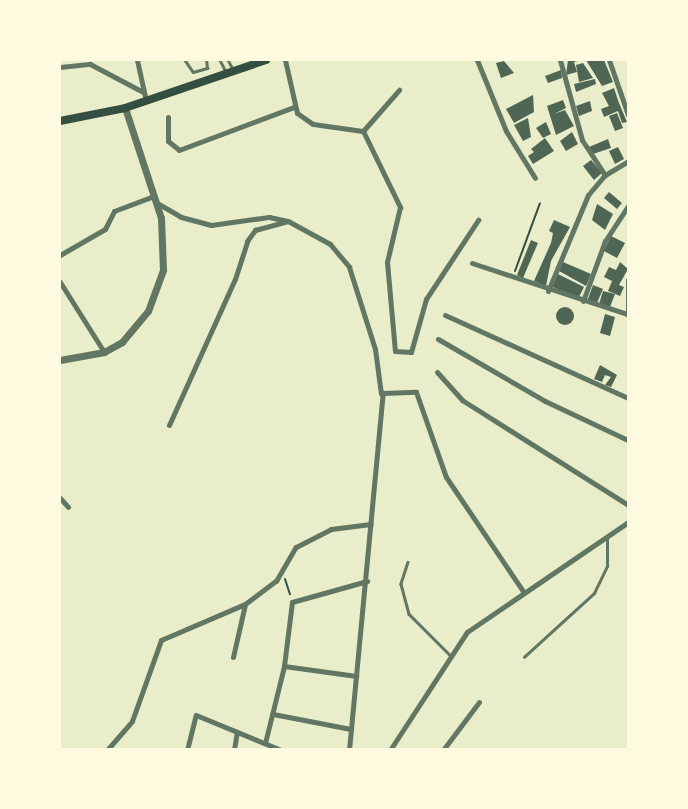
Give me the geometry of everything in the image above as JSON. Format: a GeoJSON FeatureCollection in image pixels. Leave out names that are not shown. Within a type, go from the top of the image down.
{"type":"FeatureCollection","features":[{"type":"Feature","properties":{"kind":"main road"},"geometry":{"type":"LineString","coordinates":[[60,121],[125,108],[266,60]]}},
{"type":"Feature","properties":{"kind":"street"},"geometry":{"type":"LineString","coordinates":[[137,60],[146,101]]}},
{"type":"Feature","properties":{"kind":"street"},"geometry":{"type":"LineString","coordinates":[[285,60],[294,107],[307,122],[363,131]]}},
{"type":"Feature","properties":{"kind":"street"},"geometry":{"type":"LineString","coordinates":[[477,60],[506,131],[535,178]]}},
{"type":"Feature","properties":{"kind":"street"},"geometry":{"type":"LineString","coordinates":[[560,60],[582,140],[605,175]]}},
{"type":"Feature","properties":{"kind":"street"},"geometry":{"type":"LineString","coordinates":[[608,60],[628,115]]}},
{"type":"Feature","properties":{"kind":"street"},"geometry":{"type":"LineString","coordinates":[[60,66],[90,64],[143,92]]}},
{"type":"Feature","properties":{"kind":"street"},"geometry":{"type":"LineString","coordinates":[[363,131],[399,90]]}},
{"type":"Feature","properties":{"kind":"street"},"geometry":{"type":"LineString","coordinates":[[168,117],[168,141],[179,150],[294,107]]}},
{"type":"Feature","properties":{"kind":"street"},"geometry":{"type":"LineString","coordinates":[[60,360],[104,352],[139,324],[156,291],[164,251],[156,199],[125,108]]}},
{"type":"Feature","properties":{"kind":"street"},"geometry":{"type":"LineString","coordinates":[[363,131],[401,212],[387,262],[393,296],[391,336],[395,351],[411,352],[426,299],[478,220]]}},
{"type":"Feature","properties":{"kind":"street"},"geometry":{"type":"LineString","coordinates":[[548,291],[579,212],[605,175],[628,161]]}},
{"type":"Feature","properties":{"kind":"street"},"geometry":{"type":"LineString","coordinates":[[156,199],[181,217],[211,225],[269,217],[288,221],[330,244],[349,267],[374,349],[381,394],[367,582],[349,750]]}},
{"type":"Feature","properties":{"kind":"street"},"geometry":{"type":"LineString","coordinates":[[60,255],[105,229],[114,211],[156,199]]}},
{"type":"Feature","properties":{"kind":"street"},"geometry":{"type":"LineString","coordinates":[[583,301],[605,241],[628,206]]}},
{"type":"Feature","properties":{"kind":"street"},"geometry":{"type":"LineString","coordinates":[[169,425],[235,279],[247,241],[255,230],[288,221]]}},
{"type":"Feature","properties":{"kind":"street"},"geometry":{"type":"LineString","coordinates":[[472,263],[548,291],[628,315],[628,280]]}},
{"type":"Feature","properties":{"kind":"street"},"geometry":{"type":"LineString","coordinates":[[60,282],[104,352]]}},
{"type":"Feature","properties":{"kind":"street"},"geometry":{"type":"LineString","coordinates":[[445,315],[628,398]]}},
{"type":"Feature","properties":{"kind":"street"},"geometry":{"type":"LineString","coordinates":[[438,338],[545,401],[628,440]]}},
{"type":"Feature","properties":{"kind":"street"},"geometry":{"type":"LineString","coordinates":[[437,372],[462,400],[628,505]]}},
{"type":"Feature","properties":{"kind":"street"},"geometry":{"type":"LineString","coordinates":[[381,394],[416,392],[446,477],[523,591]]}},
{"type":"Feature","properties":{"kind":"street"},"geometry":{"type":"LineString","coordinates":[[60,498],[68,507]]}},
{"type":"Feature","properties":{"kind":"street"},"geometry":{"type":"LineString","coordinates":[[390,750],[467,632],[523,591],[628,522]]}},
{"type":"Feature","properties":{"kind":"street"},"geometry":{"type":"LineString","coordinates":[[107,750],[132,721],[161,640],[245,604],[268,589],[296,547],[316,534],[371,524]]}},
{"type":"Feature","properties":{"kind":"street"},"geometry":{"type":"LineString","coordinates":[[265,743],[284,666],[292,602],[367,582]]}},
{"type":"Feature","properties":{"kind":"street"},"geometry":{"type":"LineString","coordinates":[[233,657],[245,604]]}},
{"type":"Feature","properties":{"kind":"street"},"geometry":{"type":"LineString","coordinates":[[284,666],[356,676]]}},
{"type":"Feature","properties":{"kind":"street"},"geometry":{"type":"LineString","coordinates":[[443,750],[479,702]]}},
{"type":"Feature","properties":{"kind":"street"},"geometry":{"type":"LineString","coordinates":[[273,714],[351,729]]}},
{"type":"Feature","properties":{"kind":"street"},"geometry":{"type":"LineString","coordinates":[[187,750],[193,718],[200,715],[281,750]]}},
{"type":"Feature","properties":{"kind":"street"},"geometry":{"type":"LineString","coordinates":[[234,750],[237,732]]}},
{"type":"Feature","properties":{"kind":"lane"},"geometry":{"type":"LineString","coordinates":[[185,60],[193,72],[207,68],[206,60]]}},
{"type":"Feature","properties":{"kind":"lane"},"geometry":{"type":"LineString","coordinates":[[220,60],[231,73]]}},
{"type":"Feature","properties":{"kind":"lane"},"geometry":{"type":"LineString","coordinates":[[228,60],[231,73]]}},
{"type":"Feature","properties":{"kind":"lane"},"geometry":{"type":"LineString","coordinates":[[524,657],[594,593],[607,566],[607,537]]}},
{"type":"Feature","properties":{"kind":"lane"},"geometry":{"type":"LineString","coordinates":[[408,562],[401,584],[409,614],[450,655]]}},
{"type":"Feature","properties":{"kind":"path"},"geometry":{"type":"LineString","coordinates":[[512,278],[532,234],[528,228],[540,203]]}},
{"type":"Feature","properties":{"kind":"path"},"geometry":{"type":"LineString","coordinates":[[283,570],[292,602]]}},
{"type":"Feature","properties":{"kind":"building"},"geometry":{"type":"Polygon","coordinates":[[[568,60],[581,60],[574,62],[577,72],[566,75],[568,60]]]}},
{"type":"Feature","properties":{"kind":"building"},"geometry":{"type":"Polygon","coordinates":[[[586,60],[604,60],[613,82],[602,86],[586,60]]]}},
{"type":"Feature","properties":{"kind":"building"},"geometry":{"type":"Polygon","coordinates":[[[504,61],[514,73],[501,78],[496,63],[504,61]]]}},
{"type":"Feature","properties":{"kind":"building"},"geometry":{"type":"Polygon","coordinates":[[[583,63],[593,78],[579,82],[576,65],[583,63]]]}},
{"type":"Feature","properties":{"kind":"building"},"geometry":{"type":"Polygon","coordinates":[[[561,70],[562,78],[548,83],[545,76],[561,70]]]}},
{"type":"Feature","properties":{"kind":"building"},"geometry":{"type":"Polygon","coordinates":[[[595,79],[596,84],[576,92],[574,84],[595,79]]]}},
{"type":"Feature","properties":{"kind":"building"},"geometry":{"type":"Polygon","coordinates":[[[614,88],[627,122],[622,123],[618,111],[604,117],[601,109],[609,106],[602,93],[614,88]]]}},
{"type":"Feature","properties":{"kind":"building"},"geometry":{"type":"Polygon","coordinates":[[[533,95],[534,112],[514,123],[506,109],[533,95]]]}},
{"type":"Feature","properties":{"kind":"building"},"geometry":{"type":"Polygon","coordinates":[[[563,100],[566,108],[554,114],[565,110],[574,126],[556,135],[547,106],[563,100]]]}},
{"type":"Feature","properties":{"kind":"building"},"geometry":{"type":"Polygon","coordinates":[[[590,101],[592,111],[579,116],[576,106],[590,101]]]}},
{"type":"Feature","properties":{"kind":"building"},"geometry":{"type":"Polygon","coordinates":[[[617,113],[623,128],[615,131],[609,116],[617,113]]]}},
{"type":"Feature","properties":{"kind":"building"},"geometry":{"type":"Polygon","coordinates":[[[528,118],[531,137],[523,141],[514,125],[528,118]]]}},
{"type":"Feature","properties":{"kind":"building"},"geometry":{"type":"Polygon","coordinates":[[[546,122],[551,134],[543,138],[536,128],[546,122]]]}},
{"type":"Feature","properties":{"kind":"building"},"geometry":{"type":"Polygon","coordinates":[[[572,132],[578,144],[566,151],[560,141],[572,132]]]}},
{"type":"Feature","properties":{"kind":"building"},"geometry":{"type":"Polygon","coordinates":[[[545,138],[554,151],[533,164],[528,156],[534,152],[531,149],[545,138]]]}},
{"type":"Feature","properties":{"kind":"building"},"geometry":{"type":"Polygon","coordinates":[[[608,139],[611,148],[593,154],[589,147],[608,139]]]}},
{"type":"Feature","properties":{"kind":"building"},"geometry":{"type":"Polygon","coordinates":[[[618,147],[624,159],[615,164],[609,151],[618,147]]]}},
{"type":"Feature","properties":{"kind":"building"},"geometry":{"type":"Polygon","coordinates":[[[591,160],[602,173],[594,180],[583,166],[591,160]]]}},
{"type":"Feature","properties":{"kind":"building"},"geometry":{"type":"Polygon","coordinates":[[[609,192],[622,203],[617,209],[604,198],[609,192]]]}},
{"type":"Feature","properties":{"kind":"building"},"geometry":{"type":"Polygon","coordinates":[[[597,204],[613,214],[605,230],[592,220],[597,204]]]}},
{"type":"Feature","properties":{"kind":"building"},"geometry":{"type":"Polygon","coordinates":[[[554,220],[570,227],[551,261],[546,286],[534,281],[551,243],[553,233],[549,231],[554,220]]]}},
{"type":"Feature","properties":{"kind":"building"},"geometry":{"type":"Polygon","coordinates":[[[611,236],[625,243],[617,258],[604,251],[611,236]]]}},
{"type":"Feature","properties":{"kind":"building"},"geometry":{"type":"Polygon","coordinates":[[[531,240],[538,243],[523,278],[517,275],[531,240]]]}},
{"type":"Feature","properties":{"kind":"building"},"geometry":{"type":"Polygon","coordinates":[[[563,262],[591,274],[586,286],[559,271],[563,262]]]}},
{"type":"Feature","properties":{"kind":"building"},"geometry":{"type":"Polygon","coordinates":[[[620,262],[628,269],[619,285],[624,287],[620,296],[608,291],[612,281],[604,277],[609,267],[616,270],[620,262]]]}},
{"type":"Feature","properties":{"kind":"building"},"geometry":{"type":"Polygon","coordinates":[[[556,273],[584,287],[578,299],[551,286],[556,273]]]}},
{"type":"Feature","properties":{"kind":"building"},"geometry":{"type":"Polygon","coordinates":[[[593,285],[603,289],[597,303],[588,299],[593,285]]]}},
{"type":"Feature","properties":{"kind":"building"},"geometry":{"type":"Polygon","coordinates":[[[603,291],[615,294],[610,307],[599,304],[603,291]]]}},
{"type":"Feature","properties":{"kind":"building"},"geometry":{"type":"Polygon","coordinates":[[[565,307],[571,310],[574,316],[571,322],[565,325],[559,322],[556,316],[559,310],[565,307]]]}},
{"type":"Feature","properties":{"kind":"building"},"geometry":{"type":"Polygon","coordinates":[[[605,314],[615,317],[610,336],[600,333],[605,314]]]}},
{"type":"Feature","properties":{"kind":"building"},"geometry":{"type":"Polygon","coordinates":[[[600,365],[617,375],[611,387],[605,385],[611,377],[605,375],[602,382],[594,379],[600,365]]]}}]}
